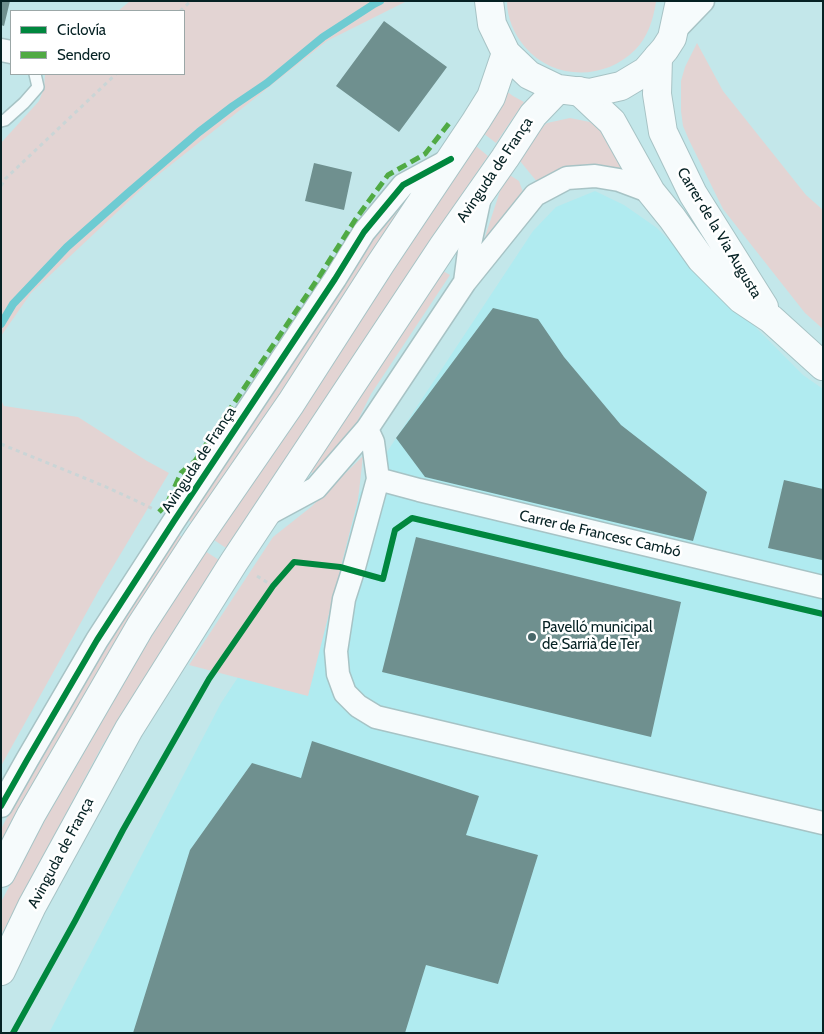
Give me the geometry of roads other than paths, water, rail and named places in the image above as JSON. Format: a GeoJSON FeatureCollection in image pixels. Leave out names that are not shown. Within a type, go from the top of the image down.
{"type":"FeatureCollection","features":[{"type":"Feature","properties":{"kind":"main road"},"geometry":{"type":"LineString","coordinates":[[489,1],[492,24],[506,53],[529,76],[568,90],[590,93],[621,86],[646,71],[672,38],[680,1]]}},
{"type":"Feature","properties":{"kind":"main road","name":"Avinguda de França"},"geometry":{"type":"LineString","coordinates":[[1,873],[30,816],[140,628],[198,538],[290,403],[381,262],[452,159],[491,97],[506,53]]}},
{"type":"Feature","properties":{"kind":"main road","name":"Carrer de la Via Augusta"},"geometry":{"type":"LineString","coordinates":[[658,57],[657,94],[663,132],[693,194],[771,319]]}},
{"type":"Feature","properties":{"kind":"main road","name":"Avinguda de França"},"geometry":{"type":"LineString","coordinates":[[1,971],[32,906],[129,728],[234,562],[444,245],[533,115],[568,90]]}},
{"type":"Feature","properties":{"kind":"main road","name":"Carrer de la Via Augusta"},"geometry":{"type":"LineString","coordinates":[[568,90],[612,122],[650,192],[672,218],[701,259],[741,299],[771,319],[823,366]]}},
{"type":"Feature","properties":{"kind":"street"},"geometry":{"type":"LineString","coordinates":[[674,31],[703,1]]}},
{"type":"Feature","properties":{"kind":"street","name":"Avinguda de França"},"geometry":{"type":"LineString","coordinates":[[1,806],[97,640],[364,232],[403,185],[452,159]]}},
{"type":"Feature","properties":{"kind":"street"},"geometry":{"type":"LineString","coordinates":[[266,514],[316,488],[366,429],[465,282],[535,196],[567,178],[595,176],[619,180],[650,192]]}},
{"type":"Feature","properties":{"kind":"street"},"geometry":{"type":"LineString","coordinates":[[465,282],[470,244],[482,190]]}},
{"type":"Feature","properties":{"kind":"street"},"geometry":{"type":"LineString","coordinates":[[366,429],[373,442],[378,479],[344,599],[336,651],[338,674],[346,693],[358,706],[376,717],[823,823]]}},
{"type":"Feature","properties":{"kind":"street","name":"Carrer de Francesc Cambó"},"geometry":{"type":"LineString","coordinates":[[378,479],[823,587]]}},
{"type":"Feature","properties":{"kind":"lane"},"geometry":{"type":"LineString","coordinates":[[1,121],[5,120],[24,103],[38,87],[35,75]]}},
{"type":"Feature","properties":{"kind":"waterway"},"geometry":{"type":"LineString","coordinates":[[1,324],[13,304],[67,247],[199,132],[267,83],[323,37],[380,1]]}},
{"type":"Feature","properties":{"kind":"place","name":"Pavelló municipal de Sarrià de Ter"},"geometry":{"type":"Point","coordinates":[532,637]}}]}
